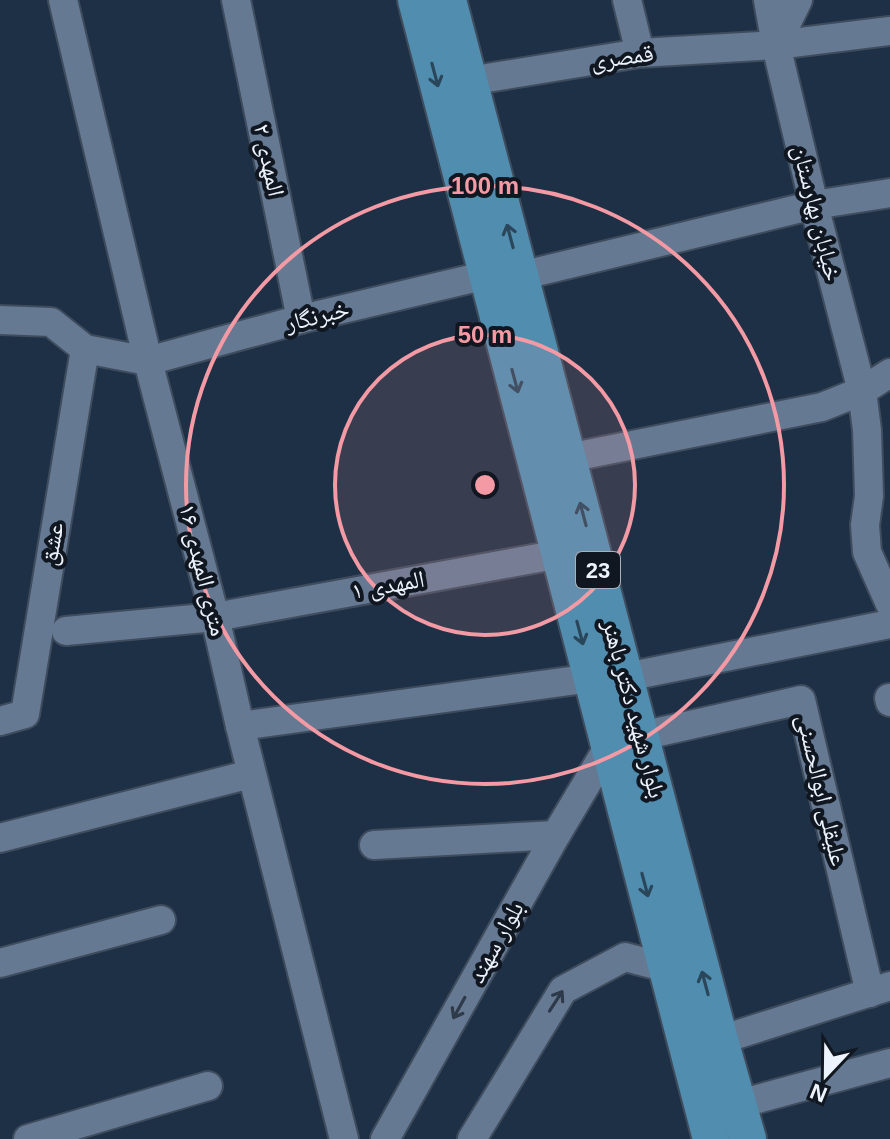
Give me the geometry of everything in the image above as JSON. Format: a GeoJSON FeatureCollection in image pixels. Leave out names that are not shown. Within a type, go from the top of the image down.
{"type":"FeatureCollection","features":[{"type":"Feature","properties":{"kind":"main road","name":"بلوار شهید دکتر باهنر"},"geometry":{"type":"LineString","coordinates":[[416,0],[504,275],[568,458],[609,678],[704,1045],[711,1139]]}},
{"type":"Feature","properties":{"kind":"main road","name":"بلوار شهید دکتر باهنر"},"geometry":{"type":"LineString","coordinates":[[448,0],[469,81],[560,554],[609,678]]}},
{"type":"Feature","properties":{"kind":"main road","name":"بلوار شهید دکتر باهنر"},"geometry":{"type":"LineString","coordinates":[[625,741],[667,968],[704,1045],[739,1104],[748,1139]]}},
{"type":"Feature","properties":{"kind":"street","name":"۱۶ متری المهدی"},"geometry":{"type":"LineString","coordinates":[[63,0],[148,361],[215,617],[251,774],[344,1139]]}},
{"type":"Feature","properties":{"kind":"street","name":"المهدی ۲"},"geometry":{"type":"LineString","coordinates":[[236,0],[301,319]]}},
{"type":"Feature","properties":{"kind":"street"},"geometry":{"type":"LineString","coordinates":[[627,0],[640,53]]}},
{"type":"Feature","properties":{"kind":"street","name":"خیابان بهارستان"},"geometry":{"type":"LineString","coordinates":[[768,0],[814,205],[862,391],[878,431],[865,525],[867,552],[890,604]]}},
{"type":"Feature","properties":{"kind":"street"},"geometry":{"type":"LineString","coordinates":[[776,45],[798,0]]}},
{"type":"Feature","properties":{"kind":"street","name":"قمصری"},"geometry":{"type":"LineString","coordinates":[[469,81],[640,53],[776,45],[890,31]]}},
{"type":"Feature","properties":{"kind":"street","name":"خبرنگار"},"geometry":{"type":"LineString","coordinates":[[148,361],[301,319],[814,205],[890,193]]}},
{"type":"Feature","properties":{"kind":"street"},"geometry":{"type":"LineString","coordinates":[[0,320],[51,322],[85,349],[148,361]]}},
{"type":"Feature","properties":{"kind":"street","name":"عشق"},"geometry":{"type":"LineString","coordinates":[[0,721],[25,714],[85,349]]}},
{"type":"Feature","properties":{"kind":"street"},"geometry":{"type":"LineString","coordinates":[[568,458],[822,407],[862,391],[890,373]]}},
{"type":"Feature","properties":{"kind":"street"},"geometry":{"type":"LineString","coordinates":[[822,407],[878,431]]}},
{"type":"Feature","properties":{"kind":"street","name":"المهدی ۱"},"geometry":{"type":"LineString","coordinates":[[66,631],[215,617],[560,554]]}},
{"type":"Feature","properties":{"kind":"street"},"geometry":{"type":"LineString","coordinates":[[240,726],[609,678],[890,624]]}},
{"type":"Feature","properties":{"kind":"street","name":"علیقلی ابوالحسنی"},"geometry":{"type":"LineString","coordinates":[[625,741],[801,700],[880,990]]}},
{"type":"Feature","properties":{"kind":"street","name":"بلوار سهند"},"geometry":{"type":"LineString","coordinates":[[385,1139],[556,835],[625,741]]}},
{"type":"Feature","properties":{"kind":"street"},"geometry":{"type":"LineString","coordinates":[[0,838],[251,774]]}},
{"type":"Feature","properties":{"kind":"street"},"geometry":{"type":"LineString","coordinates":[[374,845],[556,835]]}},
{"type":"Feature","properties":{"kind":"street"},"geometry":{"type":"LineString","coordinates":[[0,963],[161,920]]}},
{"type":"Feature","properties":{"kind":"street"},"geometry":{"type":"LineString","coordinates":[[472,1139],[563,990],[625,957],[667,968]]}},
{"type":"Feature","properties":{"kind":"street"},"geometry":{"type":"LineString","coordinates":[[704,1045],[880,990]]}},
{"type":"Feature","properties":{"kind":"street"},"geometry":{"type":"LineString","coordinates":[[739,1104],[890,1063]]}},
{"type":"Feature","properties":{"kind":"street"},"geometry":{"type":"LineString","coordinates":[[28,1139],[208,1086]]}}]}
